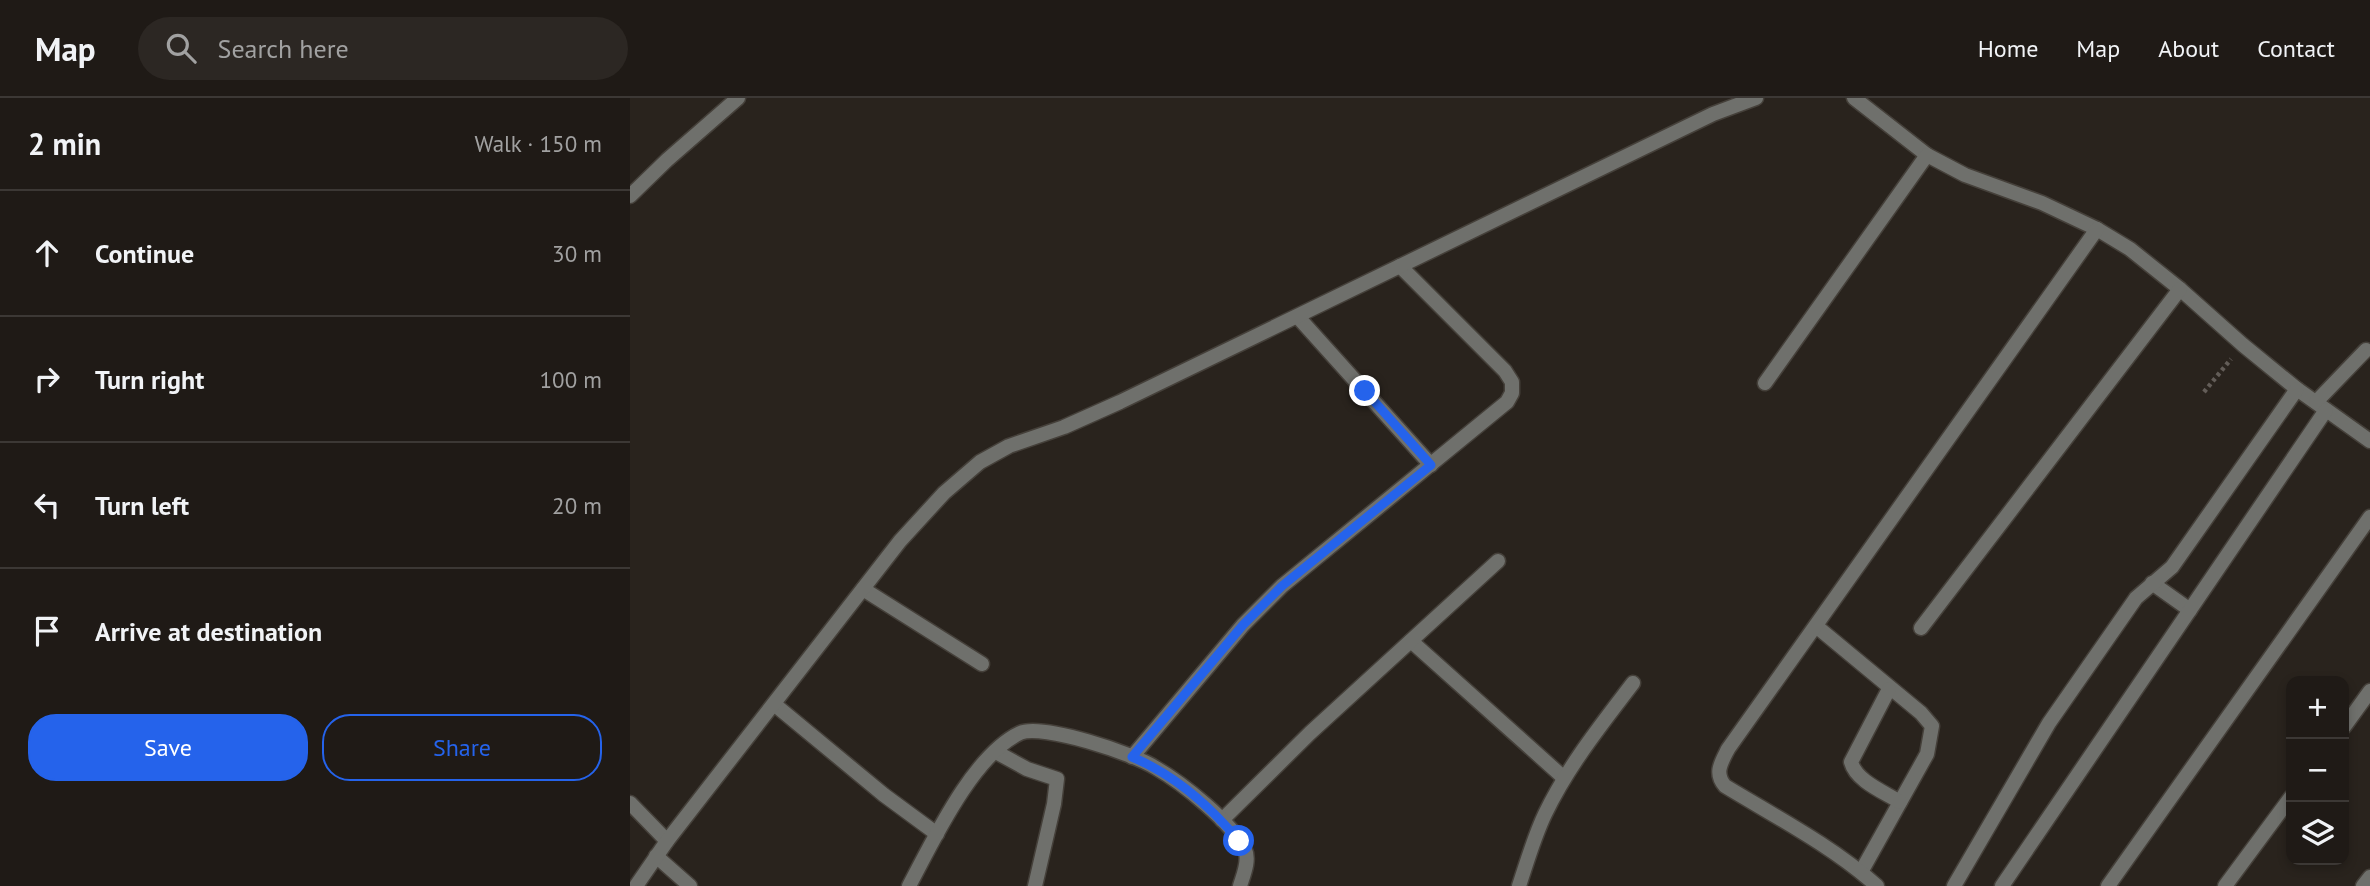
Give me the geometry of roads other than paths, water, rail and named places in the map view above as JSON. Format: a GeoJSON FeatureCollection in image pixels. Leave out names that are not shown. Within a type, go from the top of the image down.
{"type":"FeatureCollection","features":[{"type":"Feature","properties":{"kind":"street"},"geometry":{"type":"LineString","coordinates":[[630,197],[667,160],[738,98]]}},
{"type":"Feature","properties":{"kind":"street"},"geometry":{"type":"LineString","coordinates":[[636,886],[667,841],[900,541],[944,493],[980,462],[1009,446],[1063,427],[1120,402],[1713,114],[1756,98]]}},
{"type":"Feature","properties":{"kind":"street"},"geometry":{"type":"LineString","coordinates":[[1854,98],[1927,155],[1965,174],[2042,202],[2097,229],[2130,250],[2297,389],[2370,441]]}},
{"type":"Feature","properties":{"kind":"street"},"geometry":{"type":"LineString","coordinates":[[1765,383],[1927,155]]}},
{"type":"Feature","properties":{"kind":"street"},"geometry":{"type":"LineString","coordinates":[[1877,886],[1823,846],[1725,786],[1719,779],[1719,768],[1728,749],[2097,229]]}},
{"type":"Feature","properties":{"kind":"street"},"geometry":{"type":"LineString","coordinates":[[1132,757],[1243,625],[1282,586],[1507,402],[1512,393],[1512,382],[1496,360],[1400,266]]}},
{"type":"Feature","properties":{"kind":"street"},"geometry":{"type":"LineString","coordinates":[[1921,628],[2180,289]]}},
{"type":"Feature","properties":{"kind":"street"},"geometry":{"type":"LineString","coordinates":[[1298,317],[1431,465]]}},
{"type":"Feature","properties":{"kind":"street"},"geometry":{"type":"LineString","coordinates":[[2003,886],[2190,610],[2321,406],[2366,350]]}},
{"type":"Feature","properties":{"kind":"street"},"geometry":{"type":"LineString","coordinates":[[1954,886],[2049,723],[2136,598],[2172,567],[2297,389]]}},
{"type":"Feature","properties":{"kind":"street"},"geometry":{"type":"LineString","coordinates":[[2108,886],[2370,517]]}},
{"type":"Feature","properties":{"kind":"street"},"geometry":{"type":"LineString","coordinates":[[1222,820],[1310,733],[1498,561]]}},
{"type":"Feature","properties":{"kind":"street"},"geometry":{"type":"LineString","coordinates":[[2152,583],[2190,610]]}},
{"type":"Feature","properties":{"kind":"street"},"geometry":{"type":"LineString","coordinates":[[863,589],[982,664]]}},
{"type":"Feature","properties":{"kind":"street"},"geometry":{"type":"LineString","coordinates":[[1816,626],[1921,713],[1931,726],[1927,754],[1861,872]]}},
{"type":"Feature","properties":{"kind":"street"},"geometry":{"type":"LineString","coordinates":[[1411,641],[1564,778]]}},
{"type":"Feature","properties":{"kind":"street"},"geometry":{"type":"LineString","coordinates":[[1519,886],[1544,815],[1564,778],[1633,683]]}},
{"type":"Feature","properties":{"kind":"street"},"geometry":{"type":"LineString","coordinates":[[1889,689],[1851,762],[1853,770],[1861,777],[1900,802]]}},
{"type":"Feature","properties":{"kind":"street"},"geometry":{"type":"LineString","coordinates":[[2349,720],[2370,691]]}},
{"type":"Feature","properties":{"kind":"street"},"geometry":{"type":"LineString","coordinates":[[774,704],[884,795],[937,834]]}},
{"type":"Feature","properties":{"kind":"street"},"geometry":{"type":"LineString","coordinates":[[909,886],[937,834],[985,760],[1021,732],[1032,731],[1057,733],[1132,757],[1155,766],[1187,789],[1222,820],[1246,852],[1247,860],[1240,886]]}},
{"type":"Feature","properties":{"kind":"street"},"geometry":{"type":"LineString","coordinates":[[996,751],[1027,769],[1057,779],[1035,886]]}},
{"type":"Feature","properties":{"kind":"street"},"geometry":{"type":"LineString","coordinates":[[2225,886],[2287,802]]}},
{"type":"Feature","properties":{"kind":"street"},"geometry":{"type":"LineString","coordinates":[[630,803],[667,841]]}},
{"type":"Feature","properties":{"kind":"street"},"geometry":{"type":"LineString","coordinates":[[656,856],[690,886]]}},
{"type":"Feature","properties":{"kind":"street"},"geometry":{"type":"LineString","coordinates":[[2363,886],[2370,877]]}}]}
